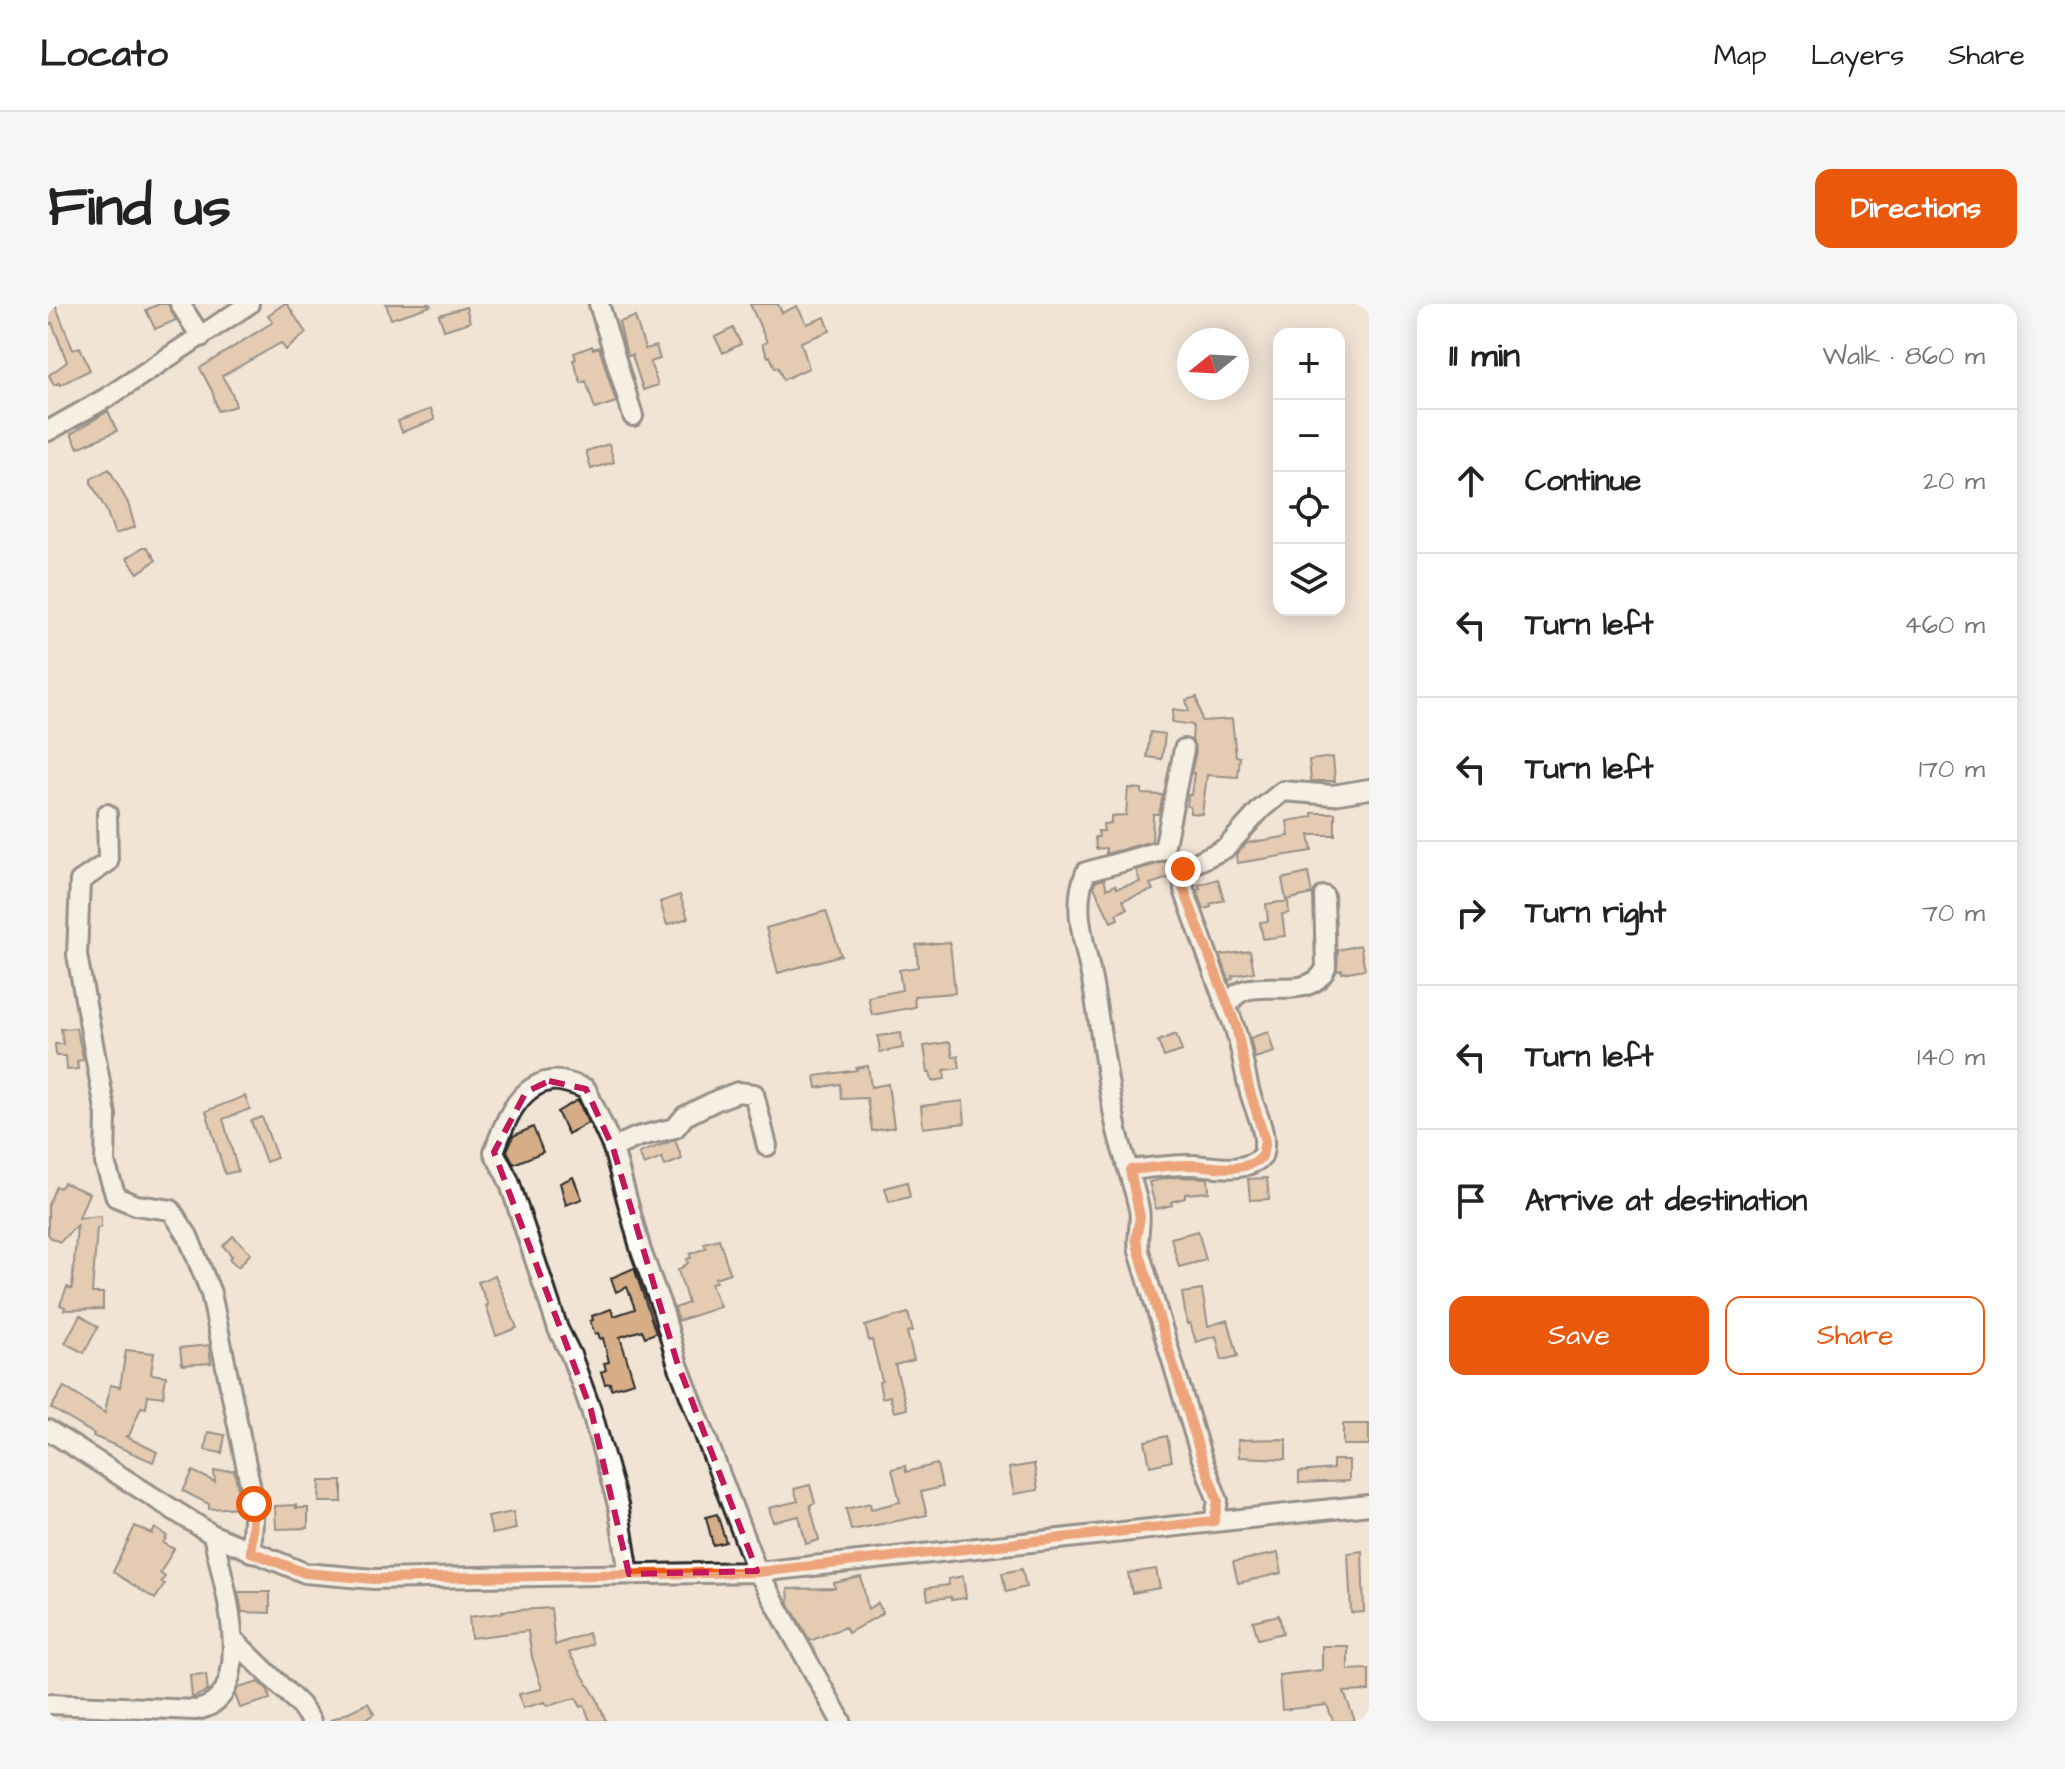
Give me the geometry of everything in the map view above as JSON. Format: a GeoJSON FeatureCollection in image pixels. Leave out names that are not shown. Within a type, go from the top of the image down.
{"type":"FeatureCollection","features":[{"type":"Feature","properties":{"kind":"street"},"geometry":{"type":"LineString","coordinates":[[180,304],[201,337]]}},
{"type":"Feature","properties":{"kind":"street"},"geometry":{"type":"LineString","coordinates":[[48,431],[249,304]]}},
{"type":"Feature","properties":{"kind":"street"},"geometry":{"type":"LineString","coordinates":[[599,304],[633,416]]}},
{"type":"Feature","properties":{"kind":"street"},"geometry":{"type":"LineString","coordinates":[[1184,749],[1164,850],[1086,872],[1079,888],[1080,921],[1091,970],[1116,1127],[1130,1170],[1140,1217],[1136,1239],[1201,1456],[1218,1501],[1214,1521]]}},
{"type":"Feature","properties":{"kind":"street"},"geometry":{"type":"LineString","coordinates":[[1130,1170],[1187,1165],[1234,1169],[1253,1164],[1262,1157],[1265,1141],[1249,1088],[1236,1026],[1184,890],[1183,869],[1226,848],[1261,809],[1283,791],[1333,795],[1369,789]]}},
{"type":"Feature","properties":{"kind":"street"},"geometry":{"type":"LineString","coordinates":[[107,814],[108,862],[80,881],[77,955],[106,1115],[105,1163],[116,1197],[136,1205],[171,1210],[188,1236],[211,1293],[254,1504],[251,1552]]}},
{"type":"Feature","properties":{"kind":"street"},"geometry":{"type":"LineString","coordinates":[[1227,1009],[1231,998],[1238,992],[1308,987],[1321,978],[1326,968],[1324,896]]}},
{"type":"Feature","properties":{"kind":"street"},"geometry":{"type":"LineString","coordinates":[[629,1574],[618,1505],[591,1410],[558,1329],[509,1181],[494,1152],[506,1120],[526,1092],[549,1081],[586,1089],[613,1148],[641,1251],[663,1311],[677,1362],[757,1572],[841,1721]]}},
{"type":"Feature","properties":{"kind":"street"},"geometry":{"type":"LineString","coordinates":[[613,1148],[637,1137],[675,1128],[685,1116],[738,1092],[754,1094],[767,1146]]}},
{"type":"Feature","properties":{"kind":"street"},"geometry":{"type":"LineString","coordinates":[[48,1430],[213,1535],[305,1573],[374,1579],[757,1572],[1369,1505]]}},
{"type":"Feature","properties":{"kind":"street"},"geometry":{"type":"LineString","coordinates":[[48,1704],[196,1710],[211,1708],[222,1697],[229,1684],[233,1639],[213,1535]]}},
{"type":"Feature","properties":{"kind":"street"},"geometry":{"type":"LineString","coordinates":[[233,1639],[300,1705],[311,1721]]}},
{"type":"Feature","properties":{"kind":"highlighted area"},"geometry":{"type":"Polygon","coordinates":[[[549,1081],[586,1089],[613,1148],[677,1362],[757,1571],[629,1574],[591,1410],[494,1152],[526,1092],[549,1081]]]}},
{"type":"Feature","properties":{"kind":"building"},"geometry":{"type":"Polygon","coordinates":[[[48,304],[55,304],[73,350],[80,347],[90,370],[60,385],[54,385],[49,375],[67,362],[52,323],[48,325],[48,304]]]}},
{"type":"Feature","properties":{"kind":"building"},"geometry":{"type":"Polygon","coordinates":[[[168,304],[176,320],[155,329],[146,310],[168,304]]]}},
{"type":"Feature","properties":{"kind":"building"},"geometry":{"type":"Polygon","coordinates":[[[284,304],[306,333],[286,350],[281,343],[222,376],[236,406],[218,411],[200,368],[273,322],[268,315],[284,304]]]}},
{"type":"Feature","properties":{"kind":"building"},"geometry":{"type":"Polygon","coordinates":[[[386,304],[430,304],[431,306],[391,319],[386,304]]]}},
{"type":"Feature","properties":{"kind":"building"},"geometry":{"type":"Polygon","coordinates":[[[750,304],[778,304],[782,313],[797,306],[807,324],[825,317],[830,331],[801,342],[809,368],[783,380],[762,344],[767,342],[750,304]]]}},
{"type":"Feature","properties":{"kind":"building"},"geometry":{"type":"Polygon","coordinates":[[[466,307],[470,322],[444,330],[439,315],[466,307]]]}},
{"type":"Feature","properties":{"kind":"building"},"geometry":{"type":"Polygon","coordinates":[[[635,317],[645,349],[656,346],[660,359],[650,362],[658,385],[643,390],[632,355],[627,356],[619,322],[635,317]]]}},
{"type":"Feature","properties":{"kind":"building"},"geometry":{"type":"Polygon","coordinates":[[[733,328],[741,344],[723,353],[715,337],[733,328]]]}},
{"type":"Feature","properties":{"kind":"building"},"geometry":{"type":"Polygon","coordinates":[[[592,346],[593,349],[599,347],[616,402],[595,409],[586,381],[581,383],[573,360],[576,359],[574,353],[592,346]]]}},
{"type":"Feature","properties":{"kind":"building"},"geometry":{"type":"Polygon","coordinates":[[[431,409],[435,420],[402,432],[398,421],[431,409]]]}},
{"type":"Feature","properties":{"kind":"building"},"geometry":{"type":"Polygon","coordinates":[[[108,411],[117,431],[78,448],[71,434],[108,411]]]}},
{"type":"Feature","properties":{"kind":"building"},"geometry":{"type":"Polygon","coordinates":[[[609,444],[614,462],[591,469],[586,451],[609,444]]]}},
{"type":"Feature","properties":{"kind":"building"},"geometry":{"type":"Polygon","coordinates":[[[109,469],[128,503],[135,527],[115,534],[91,483],[91,479],[109,469]]]}},
{"type":"Feature","properties":{"kind":"building"},"geometry":{"type":"Polygon","coordinates":[[[147,547],[156,560],[138,573],[127,558],[147,547]]]}},
{"type":"Feature","properties":{"kind":"building"},"geometry":{"type":"Polygon","coordinates":[[[1197,697],[1202,721],[1232,719],[1236,756],[1240,757],[1238,777],[1207,775],[1202,814],[1190,813],[1187,806],[1196,751],[1192,740],[1193,725],[1172,722],[1173,709],[1189,711],[1186,700],[1197,697]]]}},
{"type":"Feature","properties":{"kind":"building"},"geometry":{"type":"Polygon","coordinates":[[[1150,732],[1165,734],[1162,759],[1147,757],[1150,732]]]}},
{"type":"Feature","properties":{"kind":"building"},"geometry":{"type":"Polygon","coordinates":[[[1333,757],[1335,781],[1311,781],[1309,760],[1333,757]]]}},
{"type":"Feature","properties":{"kind":"building"},"geometry":{"type":"Polygon","coordinates":[[[1128,788],[1142,789],[1142,794],[1163,795],[1159,814],[1153,814],[1152,841],[1106,854],[1106,848],[1096,849],[1095,837],[1099,837],[1098,831],[1104,831],[1103,824],[1111,823],[1111,816],[1126,815],[1128,788]]]}},
{"type":"Feature","properties":{"kind":"building"},"geometry":{"type":"Polygon","coordinates":[[[1312,813],[1335,813],[1335,835],[1309,835],[1312,851],[1237,863],[1236,854],[1247,843],[1289,836],[1287,821],[1312,817],[1312,813]]]}},
{"type":"Feature","properties":{"kind":"building"},"geometry":{"type":"Polygon","coordinates":[[[1168,861],[1171,877],[1150,884],[1153,890],[1123,900],[1127,909],[1116,914],[1118,919],[1111,922],[1094,887],[1095,882],[1104,879],[1107,889],[1140,882],[1136,870],[1168,861]]]}},
{"type":"Feature","properties":{"kind":"building"},"geometry":{"type":"Polygon","coordinates":[[[1308,873],[1312,894],[1286,900],[1282,879],[1308,873]]]}},
{"type":"Feature","properties":{"kind":"building"},"geometry":{"type":"Polygon","coordinates":[[[1218,879],[1224,900],[1204,909],[1198,885],[1218,879]]]}},
{"type":"Feature","properties":{"kind":"building"},"geometry":{"type":"Polygon","coordinates":[[[680,895],[688,918],[667,925],[660,902],[680,895]]]}},
{"type":"Feature","properties":{"kind":"building"},"geometry":{"type":"Polygon","coordinates":[[[1288,901],[1289,913],[1282,914],[1285,936],[1263,939],[1260,922],[1268,921],[1266,904],[1288,901]]]}},
{"type":"Feature","properties":{"kind":"building"},"geometry":{"type":"Polygon","coordinates":[[[826,911],[841,955],[778,973],[766,928],[826,911]]]}},
{"type":"Feature","properties":{"kind":"building"},"geometry":{"type":"Polygon","coordinates":[[[950,942],[955,993],[914,996],[915,1007],[872,1015],[868,997],[902,990],[899,970],[918,967],[916,945],[950,942]]]}},
{"type":"Feature","properties":{"kind":"building"},"geometry":{"type":"Polygon","coordinates":[[[1360,945],[1365,969],[1337,971],[1338,950],[1360,945]]]}},
{"type":"Feature","properties":{"kind":"building"},"geometry":{"type":"Polygon","coordinates":[[[1250,951],[1254,972],[1232,976],[1233,979],[1229,980],[1220,955],[1250,951]]]}},
{"type":"Feature","properties":{"kind":"building"},"geometry":{"type":"Polygon","coordinates":[[[76,1028],[84,1060],[77,1061],[78,1069],[67,1070],[66,1056],[56,1056],[55,1044],[63,1044],[61,1029],[76,1028]]]}},
{"type":"Feature","properties":{"kind":"building"},"geometry":{"type":"Polygon","coordinates":[[[1268,1032],[1274,1052],[1255,1058],[1250,1038],[1268,1032]]]}},
{"type":"Feature","properties":{"kind":"building"},"geometry":{"type":"Polygon","coordinates":[[[901,1033],[903,1048],[880,1052],[878,1036],[901,1033]]]}},
{"type":"Feature","properties":{"kind":"building"},"geometry":{"type":"Polygon","coordinates":[[[1176,1034],[1182,1051],[1164,1057],[1158,1041],[1176,1034]]]}},
{"type":"Feature","properties":{"kind":"building"},"geometry":{"type":"Polygon","coordinates":[[[950,1042],[953,1057],[958,1056],[960,1068],[944,1070],[945,1079],[932,1081],[924,1046],[950,1042]]]}},
{"type":"Feature","properties":{"kind":"building"},"geometry":{"type":"Polygon","coordinates":[[[868,1066],[871,1087],[888,1084],[894,1127],[872,1131],[867,1098],[841,1099],[840,1084],[817,1088],[815,1076],[868,1066]]]}},
{"type":"Feature","properties":{"kind":"building"},"geometry":{"type":"Polygon","coordinates":[[[245,1096],[250,1109],[223,1119],[238,1171],[225,1174],[206,1111],[245,1096]]]}},
{"type":"Feature","properties":{"kind":"building"},"geometry":{"type":"Polygon","coordinates":[[[578,1100],[588,1123],[568,1134],[557,1112],[578,1100]]]}},
{"type":"Feature","properties":{"kind":"building"},"geometry":{"type":"Polygon","coordinates":[[[963,1101],[965,1123],[923,1128],[921,1106],[963,1101]]]}},
{"type":"Feature","properties":{"kind":"building"},"geometry":{"type":"Polygon","coordinates":[[[262,1117],[277,1158],[266,1162],[251,1121],[262,1117]]]}},
{"type":"Feature","properties":{"kind":"building"},"geometry":{"type":"Polygon","coordinates":[[[533,1127],[543,1152],[514,1164],[507,1151],[513,1136],[533,1127]]]}},
{"type":"Feature","properties":{"kind":"building"},"geometry":{"type":"Polygon","coordinates":[[[675,1140],[682,1159],[665,1166],[662,1158],[644,1165],[639,1153],[675,1140]]]}},
{"type":"Feature","properties":{"kind":"building"},"geometry":{"type":"Polygon","coordinates":[[[573,1177],[582,1199],[566,1205],[560,1183],[573,1177]]]}},
{"type":"Feature","properties":{"kind":"building"},"geometry":{"type":"Polygon","coordinates":[[[1174,1177],[1208,1178],[1209,1192],[1185,1194],[1185,1198],[1171,1202],[1172,1205],[1156,1209],[1149,1182],[1174,1177]]]}},
{"type":"Feature","properties":{"kind":"building"},"geometry":{"type":"Polygon","coordinates":[[[1267,1178],[1269,1199],[1250,1200],[1248,1179],[1267,1178]]]}},
{"type":"Feature","properties":{"kind":"building"},"geometry":{"type":"Polygon","coordinates":[[[907,1182],[910,1197],[889,1202],[885,1188],[907,1182]]]}},
{"type":"Feature","properties":{"kind":"building"},"geometry":{"type":"Polygon","coordinates":[[[64,1183],[89,1193],[79,1218],[101,1216],[101,1227],[97,1228],[92,1293],[103,1293],[103,1309],[64,1310],[65,1307],[60,1305],[67,1287],[72,1289],[77,1225],[60,1242],[51,1238],[48,1234],[48,1205],[56,1186],[60,1188],[64,1183]]]}},
{"type":"Feature","properties":{"kind":"building"},"geometry":{"type":"Polygon","coordinates":[[[1198,1231],[1206,1260],[1179,1267],[1171,1238],[1198,1231]]]}},
{"type":"Feature","properties":{"kind":"building"},"geometry":{"type":"Polygon","coordinates":[[[233,1236],[251,1253],[238,1267],[229,1259],[232,1256],[223,1246],[233,1236]]]}},
{"type":"Feature","properties":{"kind":"building"},"geometry":{"type":"Polygon","coordinates":[[[719,1239],[730,1273],[715,1278],[716,1282],[711,1283],[720,1307],[678,1321],[675,1308],[688,1303],[678,1270],[688,1263],[690,1254],[706,1248],[704,1243],[719,1239]]]}},
{"type":"Feature","properties":{"kind":"building"},"geometry":{"type":"Polygon","coordinates":[[[634,1268],[656,1333],[645,1337],[642,1330],[620,1337],[634,1382],[611,1389],[610,1383],[605,1384],[601,1372],[606,1370],[604,1363],[609,1362],[603,1338],[595,1334],[590,1321],[593,1320],[592,1316],[611,1309],[614,1316],[635,1309],[627,1287],[616,1292],[611,1278],[634,1268]]]}},
{"type":"Feature","properties":{"kind":"building"},"geometry":{"type":"Polygon","coordinates":[[[495,1275],[517,1328],[496,1336],[478,1282],[495,1275]]]}},
{"type":"Feature","properties":{"kind":"building"},"geometry":{"type":"Polygon","coordinates":[[[1202,1290],[1208,1326],[1228,1320],[1238,1356],[1222,1360],[1216,1336],[1196,1342],[1190,1323],[1187,1324],[1182,1293],[1202,1290]]]}},
{"type":"Feature","properties":{"kind":"building"},"geometry":{"type":"Polygon","coordinates":[[[908,1313],[913,1331],[907,1332],[914,1360],[895,1365],[907,1409],[894,1412],[890,1396],[882,1398],[879,1382],[882,1381],[872,1340],[869,1341],[865,1326],[908,1313]]]}},
{"type":"Feature","properties":{"kind":"building"},"geometry":{"type":"Polygon","coordinates":[[[80,1315],[98,1327],[84,1353],[65,1343],[80,1315]]]}},
{"type":"Feature","properties":{"kind":"building"},"geometry":{"type":"Polygon","coordinates":[[[209,1345],[211,1363],[182,1365],[180,1348],[209,1345]]]}},
{"type":"Feature","properties":{"kind":"building"},"geometry":{"type":"Polygon","coordinates":[[[126,1350],[154,1353],[151,1374],[166,1376],[163,1397],[148,1395],[146,1408],[141,1407],[129,1436],[125,1436],[157,1452],[153,1462],[93,1436],[51,1408],[64,1387],[105,1413],[110,1385],[120,1387],[126,1350]]]}},
{"type":"Feature","properties":{"kind":"building"},"geometry":{"type":"Polygon","coordinates":[[[1343,1424],[1369,1424],[1369,1445],[1343,1445],[1343,1424]]]}},
{"type":"Feature","properties":{"kind":"building"},"geometry":{"type":"Polygon","coordinates":[[[208,1432],[225,1435],[222,1453],[205,1450],[208,1432]]]}},
{"type":"Feature","properties":{"kind":"building"},"geometry":{"type":"Polygon","coordinates":[[[1167,1436],[1172,1461],[1150,1466],[1145,1441],[1167,1436]]]}},
{"type":"Feature","properties":{"kind":"building"},"geometry":{"type":"Polygon","coordinates":[[[1286,1439],[1286,1459],[1239,1457],[1238,1440],[1286,1439]]]}},
{"type":"Feature","properties":{"kind":"building"},"geometry":{"type":"Polygon","coordinates":[[[1333,1460],[1349,1460],[1349,1481],[1299,1483],[1299,1472],[1333,1469],[1333,1460]]]}},
{"type":"Feature","properties":{"kind":"building"},"geometry":{"type":"Polygon","coordinates":[[[937,1464],[942,1487],[921,1492],[927,1515],[851,1530],[846,1509],[870,1503],[871,1509],[900,1502],[892,1469],[905,1466],[906,1472],[937,1464]]]}},
{"type":"Feature","properties":{"kind":"building"},"geometry":{"type":"Polygon","coordinates":[[[1034,1464],[1038,1490],[1014,1494],[1009,1468],[1034,1464]]]}},
{"type":"Feature","properties":{"kind":"building"},"geometry":{"type":"Polygon","coordinates":[[[234,1470],[242,1507],[209,1509],[209,1504],[183,1491],[193,1471],[215,1482],[214,1471],[234,1470]]]}},
{"type":"Feature","properties":{"kind":"building"},"geometry":{"type":"Polygon","coordinates":[[[320,1481],[342,1481],[342,1502],[319,1502],[320,1481]]]}},
{"type":"Feature","properties":{"kind":"building"},"geometry":{"type":"Polygon","coordinates":[[[810,1485],[815,1503],[810,1505],[819,1540],[806,1544],[799,1516],[773,1522],[769,1508],[798,1501],[794,1489],[810,1485]]]}},
{"type":"Feature","properties":{"kind":"building"},"geometry":{"type":"Polygon","coordinates":[[[296,1505],[296,1508],[308,1508],[308,1528],[276,1529],[275,1506],[296,1505]]]}},
{"type":"Feature","properties":{"kind":"building"},"geometry":{"type":"Polygon","coordinates":[[[513,1512],[516,1529],[492,1534],[488,1517],[513,1512]]]}},
{"type":"Feature","properties":{"kind":"building"},"geometry":{"type":"Polygon","coordinates":[[[717,1514],[726,1542],[713,1545],[706,1517],[717,1514]]]}},
{"type":"Feature","properties":{"kind":"building"},"geometry":{"type":"Polygon","coordinates":[[[135,1526],[152,1534],[155,1528],[167,1536],[163,1543],[174,1549],[160,1573],[165,1577],[161,1582],[165,1584],[155,1599],[113,1572],[135,1526]]]}},
{"type":"Feature","properties":{"kind":"building"},"geometry":{"type":"Polygon","coordinates":[[[1362,1551],[1364,1612],[1351,1613],[1348,1553],[1362,1551]]]}},
{"type":"Feature","properties":{"kind":"building"},"geometry":{"type":"Polygon","coordinates":[[[1278,1553],[1282,1573],[1238,1583],[1233,1562],[1278,1553]]]}},
{"type":"Feature","properties":{"kind":"building"},"geometry":{"type":"Polygon","coordinates":[[[1022,1569],[1026,1587],[1006,1592],[1002,1573],[1022,1569]]]}},
{"type":"Feature","properties":{"kind":"building"},"geometry":{"type":"Polygon","coordinates":[[[1156,1569],[1160,1588],[1132,1593],[1128,1573],[1156,1569]]]}},
{"type":"Feature","properties":{"kind":"building"},"geometry":{"type":"Polygon","coordinates":[[[963,1576],[966,1598],[928,1600],[926,1588],[949,1585],[948,1579],[963,1576]]]}},
{"type":"Feature","properties":{"kind":"building"},"geometry":{"type":"Polygon","coordinates":[[[861,1577],[868,1609],[878,1603],[883,1613],[848,1633],[845,1627],[810,1641],[789,1604],[788,1589],[835,1588],[834,1583],[861,1577]]]}},
{"type":"Feature","properties":{"kind":"building"},"geometry":{"type":"Polygon","coordinates":[[[238,1592],[270,1592],[270,1613],[242,1612],[238,1592]]]}},
{"type":"Feature","properties":{"kind":"building"},"geometry":{"type":"Polygon","coordinates":[[[551,1608],[555,1645],[588,1633],[592,1644],[569,1653],[597,1699],[606,1721],[590,1721],[584,1705],[581,1707],[576,1698],[547,1706],[545,1702],[523,1708],[519,1694],[542,1689],[528,1631],[471,1638],[469,1617],[551,1608]]]}},
{"type":"Feature","properties":{"kind":"building"},"geometry":{"type":"Polygon","coordinates":[[[1279,1615],[1283,1633],[1258,1639],[1253,1621],[1279,1615]]]}},
{"type":"Feature","properties":{"kind":"building"},"geometry":{"type":"Polygon","coordinates":[[[1322,1646],[1348,1646],[1348,1670],[1369,1669],[1369,1691],[1344,1692],[1355,1721],[1333,1721],[1327,1705],[1282,1710],[1279,1675],[1322,1670],[1322,1646]]]}},
{"type":"Feature","properties":{"kind":"building"},"geometry":{"type":"Polygon","coordinates":[[[206,1674],[208,1691],[192,1698],[190,1675],[206,1674]]]}},
{"type":"Feature","properties":{"kind":"building"},"geometry":{"type":"Polygon","coordinates":[[[259,1682],[268,1690],[270,1699],[240,1708],[235,1694],[238,1688],[259,1682]]]}},
{"type":"Feature","properties":{"kind":"building"},"geometry":{"type":"Polygon","coordinates":[[[368,1703],[374,1714],[363,1721],[329,1721],[368,1703]]]}},
{"type":"Feature","properties":{"kind":"route"},"geometry":{"type":"LineString","coordinates":[[254,1504],[251,1552],[305,1573],[374,1579],[758,1572],[1214,1521],[1218,1501],[1201,1456],[1136,1239],[1140,1217],[1130,1170],[1187,1165],[1234,1169],[1253,1164],[1262,1157],[1265,1141],[1249,1088],[1236,1026],[1184,890],[1183,869]]}}]}
